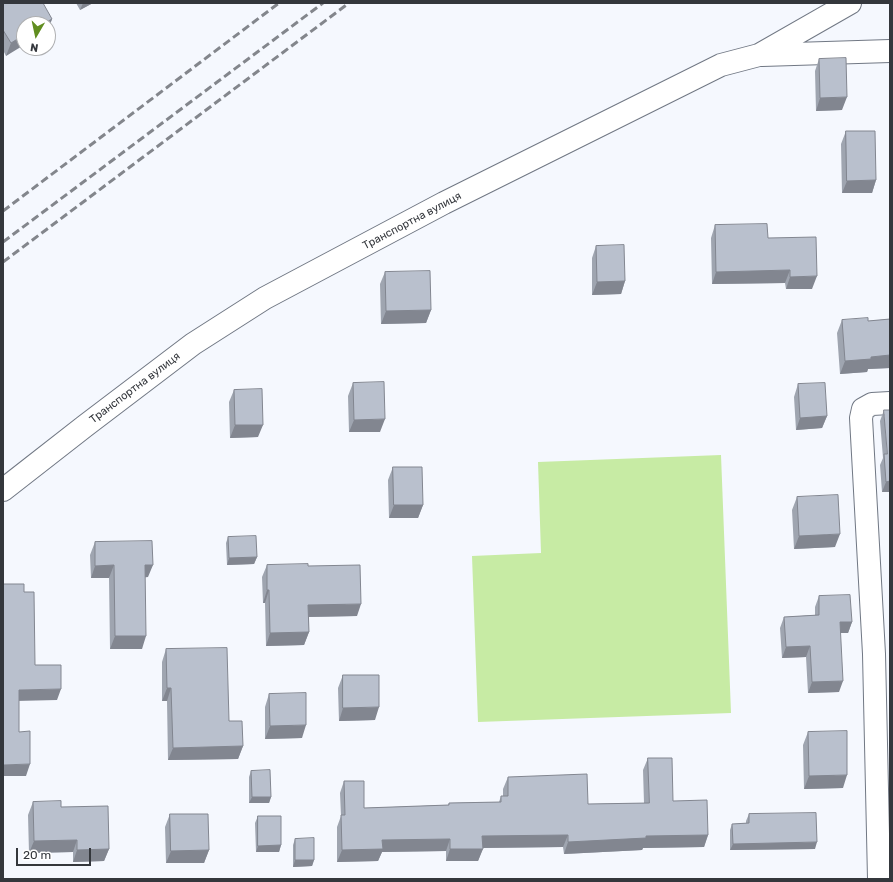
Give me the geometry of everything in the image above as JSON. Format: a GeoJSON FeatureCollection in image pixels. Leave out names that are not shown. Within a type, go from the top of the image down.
{"type":"FeatureCollection","features":[{"type":"Feature","properties":{"kind":"street","name":"Транспортна вулиця"},"geometry":{"type":"LineString","coordinates":[[3,490],[84,426],[193,344],[265,298],[444,203],[721,65],[759,55],[850,3]]}},
{"type":"Feature","properties":{"kind":"street"},"geometry":{"type":"LineString","coordinates":[[759,55],[890,51]]}},
{"type":"Feature","properties":{"kind":"street"},"geometry":{"type":"LineString","coordinates":[[879,879],[882,654],[861,418],[863,409],[872,404],[890,403]]}},
{"type":"Feature","properties":{"kind":"green space"},"geometry":{"type":"Polygon","coordinates":[[[721,455],[731,713],[478,722],[472,556],[541,553],[538,462],[721,455]]]}},
{"type":"Feature","properties":{"kind":"building"},"geometry":{"type":"Polygon","coordinates":[[[3,3],[43,3],[50,16],[16,16],[16,40],[11,43],[3,30],[3,3]]]}},
{"type":"Feature","properties":{"kind":"building"},"geometry":{"type":"Polygon","coordinates":[[[846,58],[847,97],[820,98],[819,59],[846,58]]]}},
{"type":"Feature","properties":{"kind":"building"},"geometry":{"type":"Polygon","coordinates":[[[846,131],[875,131],[876,180],[847,181],[846,131]]]}},
{"type":"Feature","properties":{"kind":"building"},"geometry":{"type":"Polygon","coordinates":[[[767,224],[768,238],[816,237],[817,276],[790,277],[790,270],[716,272],[715,225],[767,224]]]}},
{"type":"Feature","properties":{"kind":"building"},"geometry":{"type":"Polygon","coordinates":[[[624,245],[625,281],[597,282],[596,246],[624,245]]]}},
{"type":"Feature","properties":{"kind":"building"},"geometry":{"type":"Polygon","coordinates":[[[430,271],[431,310],[386,311],[385,272],[430,271]]]}},
{"type":"Feature","properties":{"kind":"building"},"geometry":{"type":"Polygon","coordinates":[[[868,318],[868,321],[890,319],[890,355],[871,357],[871,359],[845,361],[842,320],[868,318]]]}},
{"type":"Feature","properties":{"kind":"building"},"geometry":{"type":"Polygon","coordinates":[[[384,382],[385,419],[354,420],[353,383],[384,382]]]}},
{"type":"Feature","properties":{"kind":"building"},"geometry":{"type":"Polygon","coordinates":[[[825,383],[827,416],[800,418],[798,384],[825,383]]]}},
{"type":"Feature","properties":{"kind":"building"},"geometry":{"type":"Polygon","coordinates":[[[262,389],[263,425],[235,425],[234,390],[262,389]]]}},
{"type":"Feature","properties":{"kind":"building"},"geometry":{"type":"Polygon","coordinates":[[[884,410],[890,410],[890,481],[886,482],[884,454],[887,454],[884,410]]]}},
{"type":"Feature","properties":{"kind":"building"},"geometry":{"type":"Polygon","coordinates":[[[393,467],[422,467],[423,505],[394,505],[393,467]]]}},
{"type":"Feature","properties":{"kind":"building"},"geometry":{"type":"Polygon","coordinates":[[[838,495],[840,534],[799,536],[797,497],[838,495]]]}},
{"type":"Feature","properties":{"kind":"building"},"geometry":{"type":"Polygon","coordinates":[[[256,536],[257,557],[229,558],[228,537],[256,536]]]}},
{"type":"Feature","properties":{"kind":"building"},"geometry":{"type":"Polygon","coordinates":[[[152,541],[153,565],[145,565],[146,636],[115,636],[114,565],[95,566],[95,542],[152,541]]]}},
{"type":"Feature","properties":{"kind":"building"},"geometry":{"type":"Polygon","coordinates":[[[308,564],[308,566],[360,565],[361,604],[308,605],[309,632],[270,633],[267,565],[308,564]]]}},
{"type":"Feature","properties":{"kind":"building"},"geometry":{"type":"Polygon","coordinates":[[[3,584],[24,584],[24,592],[34,592],[35,665],[61,665],[61,689],[19,690],[19,732],[30,731],[30,764],[3,765],[3,584]]]}},
{"type":"Feature","properties":{"kind":"building"},"geometry":{"type":"Polygon","coordinates":[[[850,595],[852,622],[840,622],[843,681],[812,682],[810,646],[786,647],[784,617],[819,615],[819,596],[850,595]]]}},
{"type":"Feature","properties":{"kind":"building"},"geometry":{"type":"Polygon","coordinates":[[[227,648],[229,721],[242,721],[243,746],[173,748],[171,688],[167,688],[166,649],[227,648]]]}},
{"type":"Feature","properties":{"kind":"building"},"geometry":{"type":"Polygon","coordinates":[[[343,675],[379,675],[379,707],[343,708],[343,675]]]}},
{"type":"Feature","properties":{"kind":"building"},"geometry":{"type":"Polygon","coordinates":[[[306,693],[306,725],[270,726],[269,694],[306,693]]]}},
{"type":"Feature","properties":{"kind":"building"},"geometry":{"type":"Polygon","coordinates":[[[847,731],[847,775],[809,776],[808,732],[847,731]]]}},
{"type":"Feature","properties":{"kind":"building"},"geometry":{"type":"Polygon","coordinates":[[[648,758],[672,758],[673,801],[707,800],[708,835],[646,836],[646,838],[568,842],[568,835],[482,836],[483,849],[450,849],[450,839],[382,840],[383,849],[342,850],[341,815],[345,815],[344,781],[364,781],[364,808],[449,805],[449,803],[501,802],[501,796],[508,796],[508,777],[587,774],[588,804],[649,803],[648,758]]]}},
{"type":"Feature","properties":{"kind":"building"},"geometry":{"type":"Polygon","coordinates":[[[270,770],[271,797],[252,797],[251,771],[270,770]]]}},
{"type":"Feature","properties":{"kind":"building"},"geometry":{"type":"Polygon","coordinates":[[[61,801],[61,807],[108,806],[109,849],[77,850],[77,840],[34,841],[33,802],[61,801]]]}},
{"type":"Feature","properties":{"kind":"building"},"geometry":{"type":"Polygon","coordinates":[[[816,813],[817,842],[733,844],[732,824],[749,823],[749,814],[816,813]]]}},
{"type":"Feature","properties":{"kind":"building"},"geometry":{"type":"Polygon","coordinates":[[[170,814],[208,814],[209,850],[171,851],[170,814]]]}},
{"type":"Feature","properties":{"kind":"building"},"geometry":{"type":"Polygon","coordinates":[[[258,816],[281,816],[281,845],[258,846],[258,816]]]}},
{"type":"Feature","properties":{"kind":"building"},"geometry":{"type":"Polygon","coordinates":[[[314,838],[314,860],[295,860],[295,839],[314,838]]]}},
{"type":"Feature","properties":{"kind":"railway"},"geometry":{"type":"LineString","coordinates":[[3,211],[279,3]]}},
{"type":"Feature","properties":{"kind":"railway"},"geometry":{"type":"LineString","coordinates":[[3,242],[323,3]]}},
{"type":"Feature","properties":{"kind":"railway"},"geometry":{"type":"LineString","coordinates":[[3,262],[349,3]]}}]}
